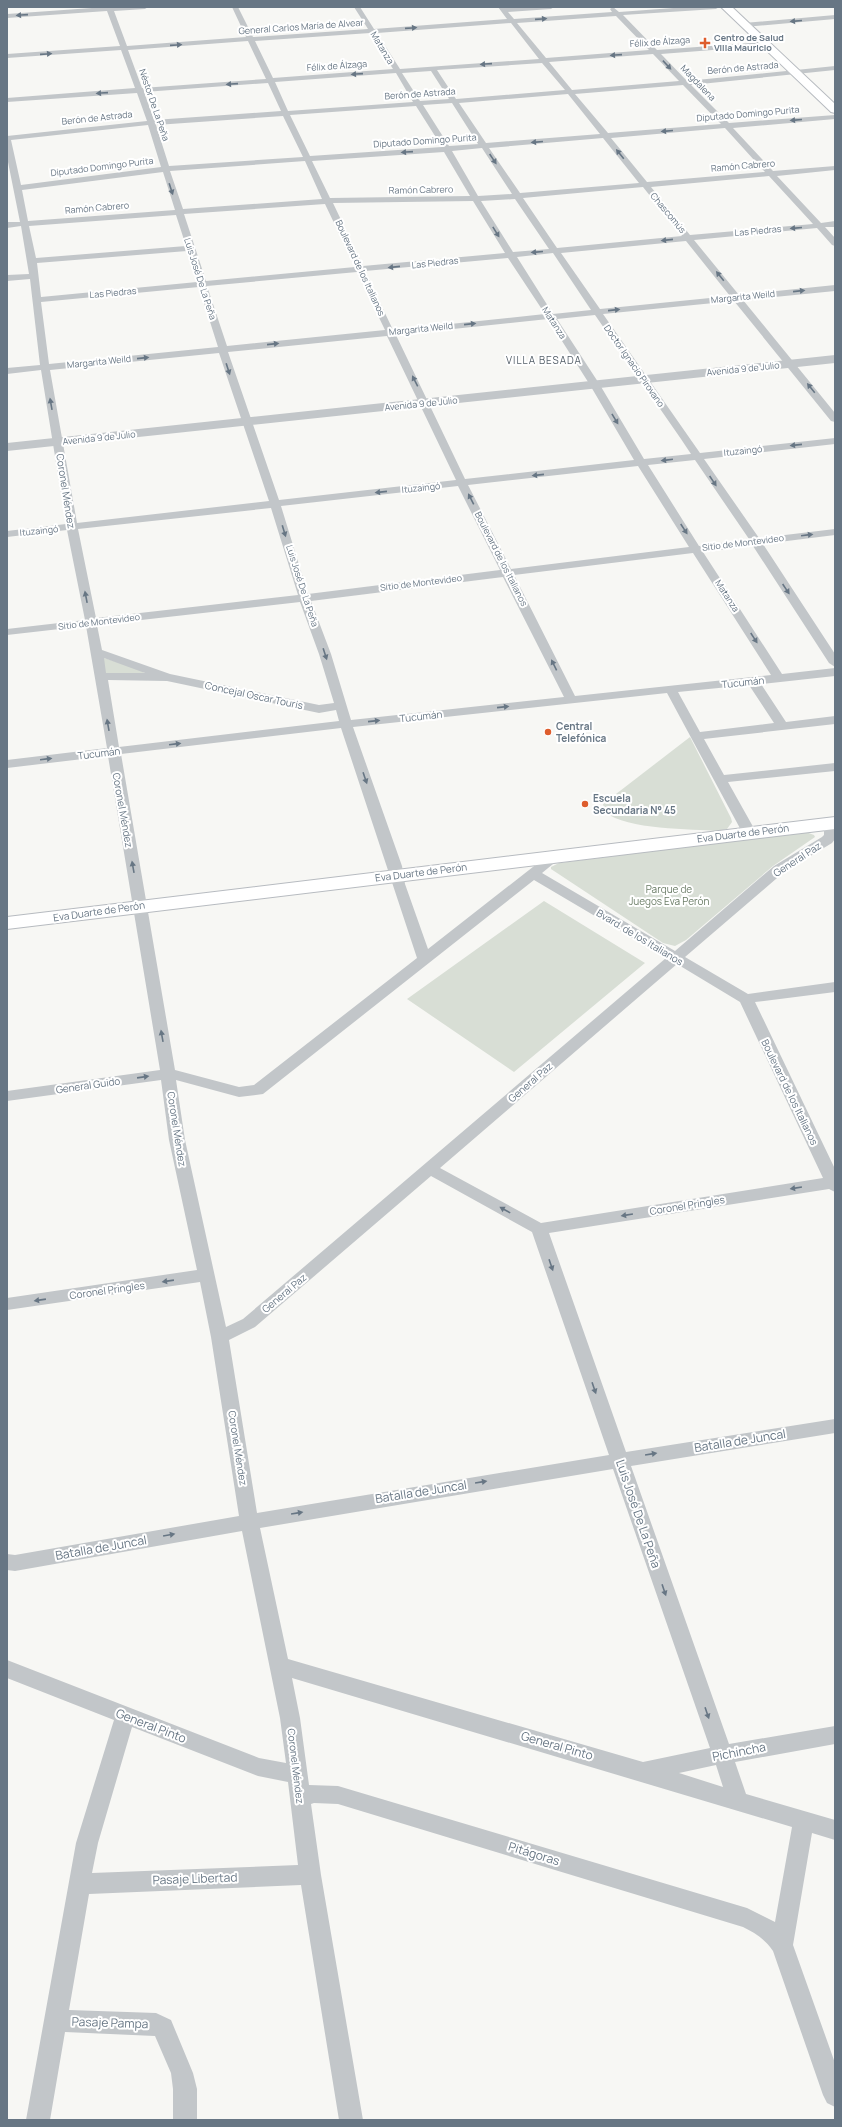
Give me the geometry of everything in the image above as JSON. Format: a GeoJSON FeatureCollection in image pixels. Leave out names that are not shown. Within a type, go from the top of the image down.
{"type":"FeatureCollection","features":[{"type":"Feature","properties":{"kind":"main road"},"geometry":{"type":"LineString","coordinates":[[726,7],[835,110]]}},
{"type":"Feature","properties":{"kind":"main road","name":"Eva Duarte de Perón"},"geometry":{"type":"LineString","coordinates":[[7,923],[833,823]]}},
{"type":"Feature","properties":{"kind":"street"},"geometry":{"type":"LineString","coordinates":[[7,16],[109,8],[145,7]]}},
{"type":"Feature","properties":{"kind":"street","name":"Boulevard de los Italianos"},"geometry":{"type":"LineString","coordinates":[[235,7],[327,201],[362,270],[390,332],[426,403],[462,483],[571,700]]}},
{"type":"Feature","properties":{"kind":"street","name":"Matanza"},"geometry":{"type":"LineString","coordinates":[[357,7],[396,72],[447,149],[476,199],[549,316],[595,385],[641,463],[779,678]]}},
{"type":"Feature","properties":{"kind":"street"},"geometry":{"type":"LineString","coordinates":[[502,9],[551,7]]}},
{"type":"Feature","properties":{"kind":"street","name":"Magdalena"},"geometry":{"type":"LineString","coordinates":[[611,7],[726,126],[835,243]]}},
{"type":"Feature","properties":{"kind":"street","name":"General Carlos María de Alvear"},"geometry":{"type":"LineString","coordinates":[[7,56],[716,7]]}},
{"type":"Feature","properties":{"kind":"street","name":"Néstor De La Peña"},"geometry":{"type":"LineString","coordinates":[[109,8],[151,122],[179,211]]}},
{"type":"Feature","properties":{"kind":"street","name":"Chascomús"},"geometry":{"type":"LineString","coordinates":[[502,9],[738,297],[835,419]]}},
{"type":"Feature","properties":{"kind":"street"},"geometry":{"type":"LineString","coordinates":[[744,25],[835,18]]}},
{"type":"Feature","properties":{"kind":"street","name":"Félix de Álzaga"},"geometry":{"type":"LineString","coordinates":[[7,100],[764,44]]}},
{"type":"Feature","properties":{"kind":"street","name":"Doctor Ignacio Pirovano"},"geometry":{"type":"LineString","coordinates":[[433,68],[554,251],[644,380],[834,659]]}},
{"type":"Feature","properties":{"kind":"street","name":"Berón de Astrada"},"geometry":{"type":"LineString","coordinates":[[7,138],[151,122],[287,114],[684,83],[835,68]]}},
{"type":"Feature","properties":{"kind":"street","name":"Diputado Domingo Purita"},"geometry":{"type":"LineString","coordinates":[[18,188],[165,170],[485,146],[835,116]]}},
{"type":"Feature","properties":{"kind":"street","name":"Coronel Méndez"},"geometry":{"type":"LineString","coordinates":[[7,138],[11,176],[18,188],[32,261],[45,368],[72,528],[97,652],[168,1074],[177,1140],[220,1337],[249,1521],[290,1718],[310,1875],[351,2120]]}},
{"type":"Feature","properties":{"kind":"street","name":"Ramón Cabrero"},"geometry":{"type":"LineString","coordinates":[[7,225],[327,201],[476,199],[835,168]]}},
{"type":"Feature","properties":{"kind":"street","name":"Luis José De La Peña"},"geometry":{"type":"LineString","coordinates":[[179,211],[222,349],[275,504],[304,598],[325,654],[346,724],[396,866],[396,875],[425,960]]}},
{"type":"Feature","properties":{"kind":"street","name":"Las Piedras"},"geometry":{"type":"LineString","coordinates":[[36,300],[835,224]]}},
{"type":"Feature","properties":{"kind":"street"},"geometry":{"type":"LineString","coordinates":[[32,261],[190,248]]}},
{"type":"Feature","properties":{"kind":"street"},"geometry":{"type":"LineString","coordinates":[[7,278],[33,276]]}},
{"type":"Feature","properties":{"kind":"street","name":"Margarita Weild"},"geometry":{"type":"LineString","coordinates":[[7,371],[835,288]]}},
{"type":"Feature","properties":{"kind":"street","name":"Avenida 9 de Julio"},"geometry":{"type":"LineString","coordinates":[[7,447],[835,359]]}},
{"type":"Feature","properties":{"kind":"street","name":"Ituzaingó"},"geometry":{"type":"LineString","coordinates":[[7,534],[72,528],[835,441]]}},
{"type":"Feature","properties":{"kind":"street","name":"Sitio de Montevideo"},"geometry":{"type":"LineString","coordinates":[[7,632],[304,598],[835,532]]}},
{"type":"Feature","properties":{"kind":"street","name":"Concejal Oscar Touris"},"geometry":{"type":"LineString","coordinates":[[97,652],[167,677],[327,709],[341,706]]}},
{"type":"Feature","properties":{"kind":"street","name":"Tucumán"},"geometry":{"type":"LineString","coordinates":[[7,764],[318,727],[835,672]]}},
{"type":"Feature","properties":{"kind":"street","name":"Concejal Oscar Touris"},"geometry":{"type":"LineString","coordinates":[[100,676],[167,677]]}},
{"type":"Feature","properties":{"kind":"street"},"geometry":{"type":"LineString","coordinates":[[753,681],[782,726]]}},
{"type":"Feature","properties":{"kind":"street"},"geometry":{"type":"LineString","coordinates":[[671,690],[749,832]]}},
{"type":"Feature","properties":{"kind":"street"},"geometry":{"type":"LineString","coordinates":[[318,727],[327,709]]}},
{"type":"Feature","properties":{"kind":"street"},"geometry":{"type":"LineString","coordinates":[[697,736],[835,720]]}},
{"type":"Feature","properties":{"kind":"street"},"geometry":{"type":"LineString","coordinates":[[720,780],[835,767]]}},
{"type":"Feature","properties":{"kind":"street","name":"General Paz"},"geometry":{"type":"LineString","coordinates":[[220,1337],[249,1323],[779,869],[827,840],[831,836],[833,823]]}},
{"type":"Feature","properties":{"kind":"street"},"geometry":{"type":"LineString","coordinates":[[168,1074],[194,1079],[238,1092],[258,1090],[557,856]]}},
{"type":"Feature","properties":{"kind":"street","name":"Bvard. de los Italianos"},"geometry":{"type":"LineString","coordinates":[[534,874],[674,958],[746,999]]}},
{"type":"Feature","properties":{"kind":"street"},"geometry":{"type":"LineString","coordinates":[[746,999],[835,987]]}},
{"type":"Feature","properties":{"kind":"street","name":"Boulevard de los Italianos"},"geometry":{"type":"LineString","coordinates":[[746,999],[834,1183]]}},
{"type":"Feature","properties":{"kind":"street","name":"General Guido"},"geometry":{"type":"LineString","coordinates":[[7,1096],[168,1074]]}},
{"type":"Feature","properties":{"kind":"street"},"geometry":{"type":"LineString","coordinates":[[430,1169],[539,1229]]}},
{"type":"Feature","properties":{"kind":"street","name":"Coronel Pringles"},"geometry":{"type":"LineString","coordinates":[[539,1229],[834,1183]]}},
{"type":"Feature","properties":{"kind":"street","name":"Luis José De La Peña"},"geometry":{"type":"LineString","coordinates":[[539,1229],[721,1755],[738,1800]]}},
{"type":"Feature","properties":{"kind":"street","name":"Coronel Pringles"},"geometry":{"type":"LineString","coordinates":[[7,1304],[207,1275]]}},
{"type":"Feature","properties":{"kind":"street","name":"Batalla de Juncal"},"geometry":{"type":"LineString","coordinates":[[7,1562],[15,1563],[249,1521],[619,1459],[835,1426]]}},
{"type":"Feature","properties":{"kind":"street","name":"General Pinto"},"geometry":{"type":"LineString","coordinates":[[278,1666],[644,1772],[835,1830]]}},
{"type":"Feature","properties":{"kind":"street","name":"General Pinto"},"geometry":{"type":"LineString","coordinates":[[7,1669],[258,1767],[279,1772],[297,1774]]}},
{"type":"Feature","properties":{"kind":"street"},"geometry":{"type":"LineString","coordinates":[[38,2120],[87,1843],[125,1716]]}},
{"type":"Feature","properties":{"kind":"street","name":"Pichincha"},"geometry":{"type":"LineString","coordinates":[[644,1772],[721,1755],[835,1735]]}},
{"type":"Feature","properties":{"kind":"street","name":"Pitágoras"},"geometry":{"type":"LineString","coordinates":[[300,1796],[314,1794],[338,1795],[746,1918],[766,1927],[777,1937],[782,1945]]}},
{"type":"Feature","properties":{"kind":"street"},"geometry":{"type":"LineString","coordinates":[[804,1820],[782,1945],[835,2095]]}},
{"type":"Feature","properties":{"kind":"street","name":"Pasaje Libertad"},"geometry":{"type":"LineString","coordinates":[[80,1884],[310,1875]]}},
{"type":"Feature","properties":{"kind":"street","name":"Pasaje Pampa"},"geometry":{"type":"LineString","coordinates":[[56,2021],[156,2024],[162,2028],[182,2073],[185,2088],[185,2120]]}},
{"type":"Feature","properties":{"kind":"green space"},"geometry":{"type":"Polygon","coordinates":[[[101,657],[142,670],[144,673],[104,674],[101,657]]]}},
{"type":"Feature","properties":{"kind":"green space"},"geometry":{"type":"Polygon","coordinates":[[[690,737],[731,818],[732,822],[727,829],[719,831],[660,828],[628,822],[615,818],[605,812],[603,804],[690,737]]]}},
{"type":"Feature","properties":{"kind":"green space","name":"Parque de Juegos Eva Perón"},"geometry":{"type":"Polygon","coordinates":[[[806,832],[814,835],[815,837],[773,866],[686,940],[675,946],[663,943],[551,869],[551,867],[559,863],[806,832]]]}},
{"type":"Feature","properties":{"kind":"green space"},"geometry":{"type":"Polygon","coordinates":[[[544,901],[645,963],[514,1072],[407,999],[544,901]]]}},
{"type":"Feature","properties":{"kind":"place","name":"Centro de Salud Villa Mauricio"},"geometry":{"type":"Point","coordinates":[705,43]}},
{"type":"Feature","properties":{"kind":"place","name":"Central Telefónica"},"geometry":{"type":"Point","coordinates":[548,732]}},
{"type":"Feature","properties":{"kind":"place","name":"Escuela Secundaria N° 45"},"geometry":{"type":"Point","coordinates":[585,804]}},
{"type":"Feature","properties":{"kind":"district","name":"VILLA BESADA"},"geometry":{"type":"Point","coordinates":[544,360]}}]}
